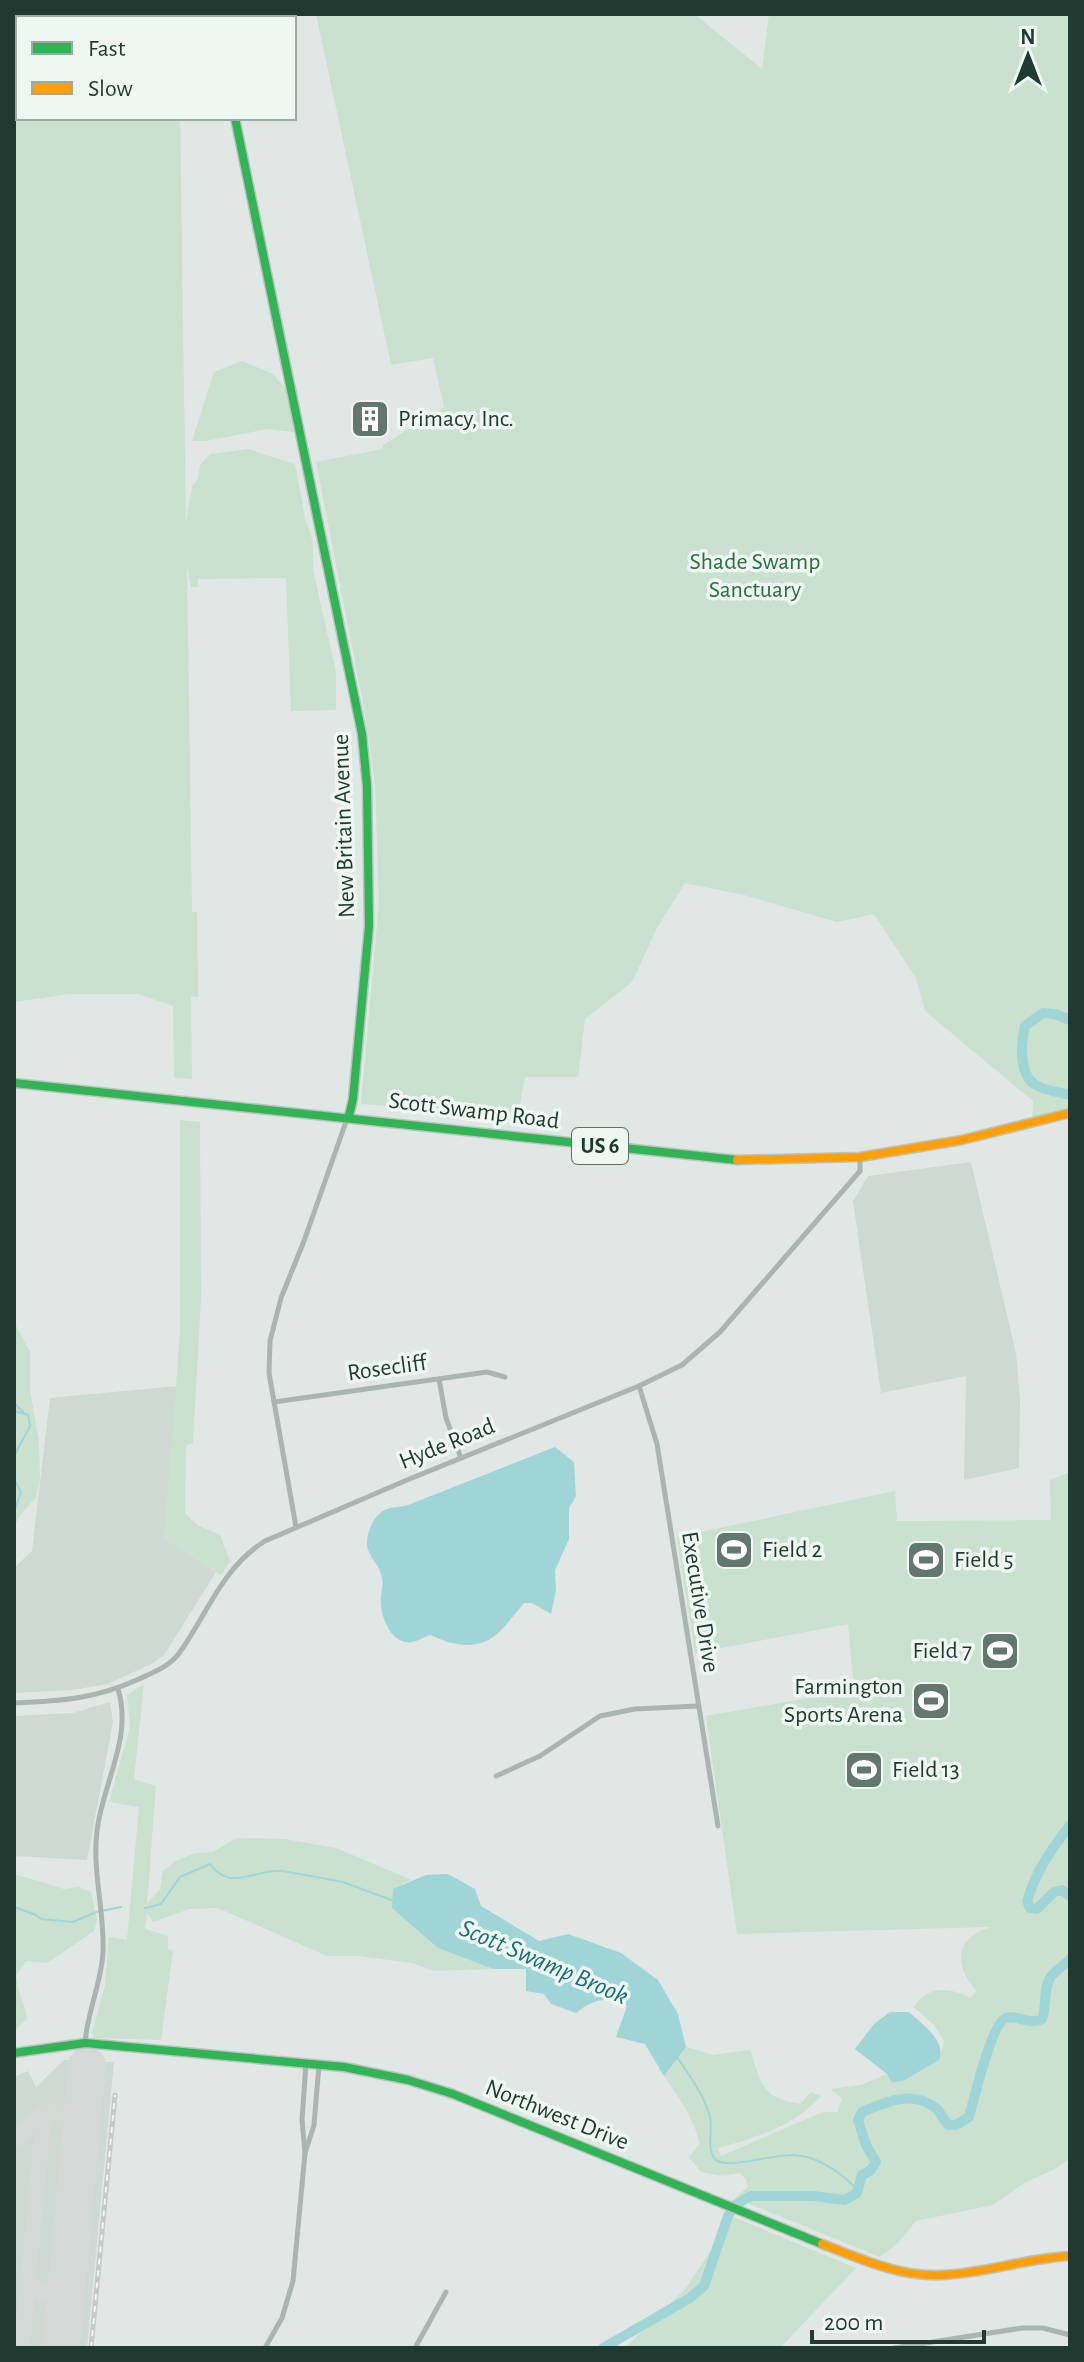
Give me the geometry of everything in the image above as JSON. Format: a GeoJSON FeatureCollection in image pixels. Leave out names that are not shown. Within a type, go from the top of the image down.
{"type":"FeatureCollection","features":[{"type":"Feature","properties":{"kind":"main road","name":"New Britain Avenue"},"geometry":{"type":"LineString","coordinates":[[235,120],[362,734],[367,786],[369,933],[349,1116]]}},
{"type":"Feature","properties":{"kind":"main road","name":"Scott Swamp Road"},"geometry":{"type":"LineString","coordinates":[[14,1083],[130,1097],[349,1116],[725,1160],[860,1157],[962,1140],[1070,1113]]}},
{"type":"Feature","properties":{"kind":"main road","name":"Northwest Drive"},"geometry":{"type":"LineString","coordinates":[[14,2053],[85,2043],[319,2064],[388,2075],[433,2087],[845,2254],[893,2270],[920,2275],[948,2275],[1021,2260],[1070,2256]]}},
{"type":"Feature","properties":{"kind":"street","name":"New Britain Avenue"},"geometry":{"type":"LineString","coordinates":[[296,1527],[274,1402],[269,1349],[279,1303],[349,1116]]}},
{"type":"Feature","properties":{"kind":"street","name":"Hyde Road"},"geometry":{"type":"LineString","coordinates":[[14,1703],[75,1700],[118,1689],[171,1662],[221,1584],[239,1562],[265,1541],[639,1386],[682,1365],[720,1332],[860,1171],[860,1157]]}},
{"type":"Feature","properties":{"kind":"street","name":"Rosecliff"},"geometry":{"type":"LineString","coordinates":[[274,1402],[487,1372],[505,1377]]}},
{"type":"Feature","properties":{"kind":"street"},"geometry":{"type":"LineString","coordinates":[[439,1379],[446,1418],[461,1458]]}},
{"type":"Feature","properties":{"kind":"street","name":"Executive Drive"},"geometry":{"type":"LineString","coordinates":[[639,1386],[657,1444],[718,1826]]}},
{"type":"Feature","properties":{"kind":"street"},"geometry":{"type":"LineString","coordinates":[[85,2043],[102,1965],[96,1841],[123,1730],[118,1689]]}},
{"type":"Feature","properties":{"kind":"street"},"geometry":{"type":"LineString","coordinates":[[496,1776],[540,1756],[600,1716],[635,1709],[698,1706]]}},
{"type":"Feature","properties":{"kind":"street"},"geometry":{"type":"LineString","coordinates":[[265,2348],[282,2318],[293,2281],[305,2153],[302,2120],[306,2063]]}},
{"type":"Feature","properties":{"kind":"street"},"geometry":{"type":"LineString","coordinates":[[305,2153],[314,2125],[319,2064]]}},
{"type":"Feature","properties":{"kind":"street"},"geometry":{"type":"LineString","coordinates":[[415,2348],[446,2292]]}},
{"type":"Feature","properties":{"kind":"street"},"geometry":{"type":"LineString","coordinates":[[894,2348],[1022,2328],[1043,2328],[1070,2335]]}},
{"type":"Feature","properties":{"kind":"shaded area"},"geometry":{"type":"Polygon","coordinates":[[[971,1162],[1016,1353],[1020,1401],[1019,1468],[964,1480],[966,1376],[881,1393],[853,1201],[868,1176],[971,1162]]]}},
{"type":"Feature","properties":{"kind":"shaded area"},"geometry":{"type":"Polygon","coordinates":[[[178,1386],[164,1538],[216,1572],[164,1655],[151,1664],[108,1684],[72,1690],[14,1693],[14,1568],[32,1551],[50,1398],[178,1386]]]}},
{"type":"Feature","properties":{"kind":"shaded area"},"geometry":{"type":"Polygon","coordinates":[[[110,1702],[113,1722],[87,1860],[14,1856],[14,1716],[73,1713],[110,1702]]]}},
{"type":"Feature","properties":{"kind":"shaded area"},"geometry":{"type":"Polygon","coordinates":[[[64,2060],[114,2062],[87,2348],[14,2348],[14,2077],[28,2071],[36,2087],[64,2060]]]}},
{"type":"Feature","properties":{"kind":"green space"},"geometry":{"type":"Polygon","coordinates":[[[14,14],[130,16],[16,16],[16,120],[180,120],[186,523],[192,487],[198,478],[200,465],[210,454],[248,449],[295,464],[313,542],[313,570],[336,672],[336,710],[291,711],[286,578],[198,579],[198,587],[191,587],[187,566],[192,912],[197,912],[198,997],[191,996],[192,1079],[174,1077],[173,1006],[138,994],[69,994],[14,1002],[14,14]]]}},
{"type":"Feature","properties":{"kind":"green space","name":"Shade Swamp Sanctuary"},"geometry":{"type":"Polygon","coordinates":[[[316,14],[694,14],[762,69],[769,14],[1070,14],[1070,1113],[1032,1123],[1033,1101],[925,1011],[916,978],[874,914],[837,922],[744,895],[685,883],[657,928],[632,982],[585,1019],[578,1077],[525,1077],[518,1115],[361,1104],[379,902],[375,784],[364,708],[316,462],[383,449],[383,445],[444,407],[433,358],[391,365],[316,14]]]}},
{"type":"Feature","properties":{"kind":"green space"},"geometry":{"type":"Polygon","coordinates":[[[242,361],[273,374],[293,398],[300,433],[267,429],[192,441],[214,372],[242,361]]]}},
{"type":"Feature","properties":{"kind":"green space"},"geometry":{"type":"Polygon","coordinates":[[[180,1120],[200,1122],[201,1298],[193,1443],[186,1445],[185,1514],[199,1526],[220,1535],[230,1561],[221,1575],[164,1538],[180,1335],[180,1120]]]}},
{"type":"Feature","properties":{"kind":"green space"},"geometry":{"type":"Polygon","coordinates":[[[14,1322],[30,1352],[30,1390],[39,1443],[40,1478],[36,1497],[14,1527],[14,1322]]]}},
{"type":"Feature","properties":{"kind":"green space","name":"Farmington Sports Arena"},"geometry":{"type":"Polygon","coordinates":[[[1070,1472],[1070,2158],[1053,2170],[1024,2183],[993,2205],[916,2221],[897,2244],[880,2257],[735,2198],[748,2187],[746,2179],[739,2173],[723,2176],[701,2172],[689,2157],[700,2144],[694,2126],[664,2076],[686,2047],[713,2055],[750,2050],[765,2088],[777,2098],[800,2104],[811,2092],[821,2096],[787,2123],[718,2148],[721,2156],[823,2112],[837,2112],[842,2099],[831,2089],[861,2085],[887,2074],[892,2083],[905,2080],[939,2060],[944,2041],[934,2025],[914,2007],[925,1995],[939,1990],[970,1998],[977,1991],[964,1972],[962,1953],[970,1938],[991,1927],[737,1934],[706,1716],[854,1690],[848,1624],[695,1653],[677,1537],[895,1491],[897,1521],[1051,1520],[1050,1480],[1070,1472]]]}},
{"type":"Feature","properties":{"kind":"green space"},"geometry":{"type":"Polygon","coordinates":[[[144,1684],[134,1779],[156,1786],[147,1904],[160,1889],[163,1871],[176,1861],[195,1853],[213,1852],[237,1838],[285,1839],[336,1848],[412,1880],[402,1884],[438,1948],[493,1969],[434,1971],[412,1963],[359,1956],[327,1956],[218,1908],[189,1909],[153,1922],[147,1912],[145,1929],[168,1936],[168,1949],[173,1950],[161,2040],[94,2038],[92,2033],[105,1985],[109,1937],[127,1940],[139,1807],[109,1802],[130,1727],[127,1695],[144,1684]]]}},
{"type":"Feature","properties":{"kind":"green space"},"geometry":{"type":"Polygon","coordinates":[[[14,1874],[64,1889],[79,1887],[91,1892],[97,1920],[94,1931],[47,1963],[26,1961],[16,1975],[27,2019],[14,2031],[14,1874]]]}},
{"type":"Feature","properties":{"kind":"green space"},"geometry":{"type":"Polygon","coordinates":[[[733,2217],[856,2268],[780,2348],[625,2348],[686,2288],[733,2217]]]}},
{"type":"Feature","properties":{"kind":"water"},"geometry":{"type":"Polygon","coordinates":[[[555,1447],[574,1462],[576,1496],[569,1508],[569,1539],[555,1570],[556,1590],[551,1614],[532,1603],[524,1603],[501,1631],[485,1642],[475,1644],[448,1642],[430,1635],[405,1642],[394,1636],[382,1609],[381,1574],[367,1545],[375,1518],[386,1510],[408,1505],[555,1447]]]}},
{"type":"Feature","properties":{"kind":"water"},"geometry":{"type":"Polygon","coordinates":[[[448,1874],[475,1889],[481,1906],[539,1941],[568,1934],[621,1953],[658,1980],[678,2014],[686,2047],[664,2076],[645,2044],[616,2037],[627,2006],[600,2000],[576,2013],[551,2004],[544,1994],[526,1991],[526,1969],[493,1969],[438,1948],[392,1908],[393,1889],[426,1875],[448,1874]]]}},
{"type":"Feature","properties":{"kind":"water"},"geometry":{"type":"Polygon","coordinates":[[[890,2012],[909,2012],[932,2033],[941,2053],[939,2060],[905,2080],[892,2083],[887,2074],[855,2049],[874,2024],[890,2012]]]}},
{"type":"Feature","properties":{"kind":"waterway"},"geometry":{"type":"LineString","coordinates":[[1070,1020],[1043,1013],[1025,1026],[1022,1051],[1024,1068],[1032,1082],[1045,1089],[1070,1095]]}},
{"type":"Feature","properties":{"kind":"waterway"},"geometry":{"type":"LineString","coordinates":[[14,1403],[24,1413]]}},
{"type":"Feature","properties":{"kind":"waterway"},"geometry":{"type":"LineString","coordinates":[[14,1411],[28,1415],[30,1426],[14,1456]]}},
{"type":"Feature","properties":{"kind":"waterway"},"geometry":{"type":"LineString","coordinates":[[14,1479],[21,1492],[14,1512]]}},
{"type":"Feature","properties":{"kind":"waterway"},"geometry":{"type":"LineString","coordinates":[[1070,1825],[1045,1861],[1027,1901],[1030,1908],[1037,1909],[1054,1892],[1062,1890],[1070,1896]]}},
{"type":"Feature","properties":{"kind":"waterway","name":"Scott Swamp Brook"},"geometry":{"type":"LineString","coordinates":[[145,1908],[161,1904],[180,1877],[210,1864],[226,1877],[283,1871],[343,1882],[394,1901]]}},
{"type":"Feature","properties":{"kind":"waterway","name":"Scott Swamp Brook"},"geometry":{"type":"LineString","coordinates":[[14,1907],[41,1919],[73,1922],[96,1912],[121,1907]]}},
{"type":"Feature","properties":{"kind":"waterway"},"geometry":{"type":"LineString","coordinates":[[603,2348],[690,2298],[704,2286],[728,2216],[735,2205],[751,2196],[813,2196],[845,2200],[857,2193],[862,2175],[870,2171],[876,2162],[866,2145],[858,2120],[862,2112],[890,2101],[909,2099],[928,2103],[937,2109],[948,2125],[956,2125],[969,2117],[984,2062],[1001,2023],[1010,2017],[1032,2021],[1042,2019],[1048,1982],[1070,1959]]}},
{"type":"Feature","properties":{"kind":"waterway","name":"Scott Swamp Brook"},"geometry":{"type":"LineString","coordinates":[[677,2057],[708,2109],[711,2150],[715,2159],[729,2163],[786,2155],[803,2156],[829,2166],[858,2190]]}},
{"type":"Feature","properties":{"kind":"taxiway"},"geometry":{"type":"LineString","coordinates":[[14,2141],[45,2112]]}},
{"type":"Feature","properties":{"kind":"taxiway"},"geometry":{"type":"LineString","coordinates":[[22,2348],[43,2122],[51,2112],[83,2115]]}},
{"type":"Feature","properties":{"kind":"taxiway"},"geometry":{"type":"LineString","coordinates":[[28,2279],[37,2291],[50,2294],[63,2287],[68,2277]]}},
{"type":"Feature","properties":{"kind":"taxiway"},"geometry":{"type":"LineString","coordinates":[[48,2294],[57,2300],[64,2313]]}},
{"type":"Feature","properties":{"kind":"runway"},"geometry":{"type":"LineString","coordinates":[[61,2348],[87,2066]]}},
{"type":"Feature","properties":{"kind":"railway"},"geometry":{"type":"LineString","coordinates":[[91,2348],[115,2095]]}},
{"type":"Feature","properties":{"kind":"traffic: fast"},"geometry":{"type":"LineString","coordinates":[[235,120],[362,734],[367,786],[369,926],[349,1116]]}},
{"type":"Feature","properties":{"kind":"traffic: fast"},"geometry":{"type":"LineString","coordinates":[[14,1083],[737,1160]]}},
{"type":"Feature","properties":{"kind":"traffic: fast"},"geometry":{"type":"LineString","coordinates":[[14,2053],[85,2043],[344,2067],[408,2080],[453,2094],[822,2244]]}},
{"type":"Feature","properties":{"kind":"traffic: slow"},"geometry":{"type":"LineString","coordinates":[[737,1160],[860,1157],[962,1140],[1070,1113]]}},
{"type":"Feature","properties":{"kind":"traffic: slow"},"geometry":{"type":"LineString","coordinates":[[822,2244],[880,2266],[925,2275],[974,2272],[1070,2256]]}},
{"type":"Feature","properties":{"kind":"place","name":"Primacy, Inc."},"geometry":{"type":"Point","coordinates":[370,419]}},
{"type":"Feature","properties":{"kind":"place","name":"Field 2"},"geometry":{"type":"Point","coordinates":[734,1550]}},
{"type":"Feature","properties":{"kind":"place","name":"Field 5"},"geometry":{"type":"Point","coordinates":[926,1560]}},
{"type":"Feature","properties":{"kind":"place","name":"Field 7"},"geometry":{"type":"Point","coordinates":[1000,1651]}},
{"type":"Feature","properties":{"kind":"place","name":"Farmington Sports Arena"},"geometry":{"type":"Point","coordinates":[931,1701]}},
{"type":"Feature","properties":{"kind":"place","name":"Field 13"},"geometry":{"type":"Point","coordinates":[864,1770]}}]}
